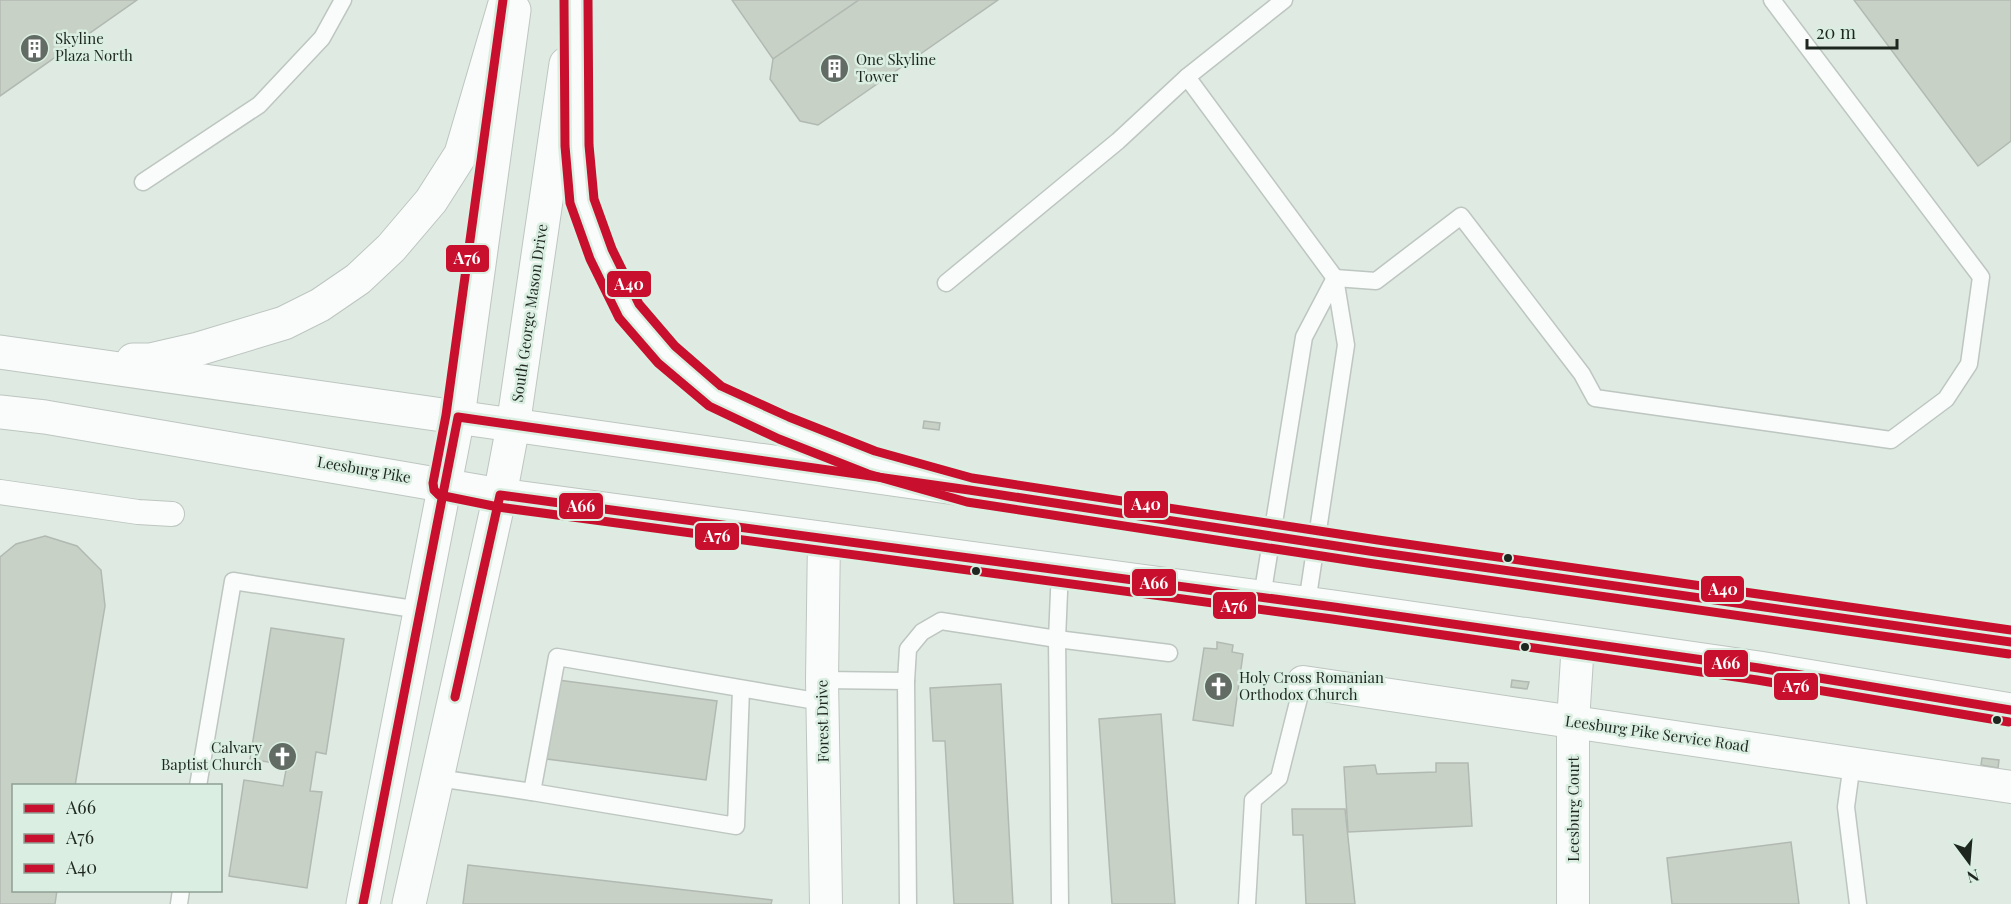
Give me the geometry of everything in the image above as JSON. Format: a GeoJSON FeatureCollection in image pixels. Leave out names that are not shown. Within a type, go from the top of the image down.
{"type":"FeatureCollection","features":[{"type":"Feature","properties":{"kind":"main road"},"geometry":{"type":"LineString","coordinates":[[84,363],[150,360],[242,337],[284,323],[320,306],[358,279],[391,248],[431,201],[461,154],[506,0]]}},
{"type":"Feature","properties":{"kind":"main road"},"geometry":{"type":"LineString","coordinates":[[363,904],[458,417],[515,0]]}},
{"type":"Feature","properties":{"kind":"main road"},"geometry":{"type":"LineString","coordinates":[[575,4],[577,146],[582,202],[601,254],[629,311],[666,355],[716,396],[784,428],[872,462],[969,490]]}},
{"type":"Feature","properties":{"kind":"main road","name":"South George Mason Drive"},"geometry":{"type":"LineString","coordinates":[[409,904],[500,495],[513,426],[575,4]]}},
{"type":"Feature","properties":{"kind":"main road"},"geometry":{"type":"LineString","coordinates":[[0,352],[2011,642]]}},
{"type":"Feature","properties":{"kind":"main road","name":"Leesburg Pike"},"geometry":{"type":"LineString","coordinates":[[0,412],[45,417],[500,495],[1307,603],[1759,668],[2011,710]]}},
{"type":"Feature","properties":{"kind":"street"},"geometry":{"type":"LineString","coordinates":[[0,492],[138,512],[172,514]]}},
{"type":"Feature","properties":{"kind":"street","name":"Forest Drive"},"geometry":{"type":"LineString","coordinates":[[824,538],[822,691],[826,904]]}},
{"type":"Feature","properties":{"kind":"street","name":"Leesburg Court"},"geometry":{"type":"LineString","coordinates":[[1573,904],[1573,722],[1578,642]]}},
{"type":"Feature","properties":{"kind":"street","name":"Leesburg Pike Service Road"},"geometry":{"type":"LineString","coordinates":[[1304,682],[2011,787]]}},
{"type":"Feature","properties":{"kind":"lane"},"geometry":{"type":"LineString","coordinates":[[143,182],[259,105],[322,38],[343,0]]}},
{"type":"Feature","properties":{"kind":"lane"},"geometry":{"type":"LineString","coordinates":[[946,283],[1118,141],[1187,77],[1284,0]]}},
{"type":"Feature","properties":{"kind":"lane"},"geometry":{"type":"LineString","coordinates":[[1335,278],[1376,281],[1461,216],[1582,374],[1595,398],[1891,440],[1946,399],[1969,364],[1981,277],[1772,0]]}},
{"type":"Feature","properties":{"kind":"lane"},"geometry":{"type":"LineString","coordinates":[[1187,77],[1335,278],[1346,345],[1307,603]]}},
{"type":"Feature","properties":{"kind":"lane"},"geometry":{"type":"LineString","coordinates":[[1262,597],[1304,337],[1335,278]]}},
{"type":"Feature","properties":{"kind":"lane"},"geometry":{"type":"LineString","coordinates":[[1059,569],[1057,639],[1060,904]]}},
{"type":"Feature","properties":{"kind":"lane"},"geometry":{"type":"LineString","coordinates":[[198,784],[233,581],[420,610]]}},
{"type":"Feature","properties":{"kind":"lane"},"geometry":{"type":"LineString","coordinates":[[908,904],[906,681],[908,649],[922,632],[941,621],[1169,653]]}},
{"type":"Feature","properties":{"kind":"lane"},"geometry":{"type":"LineString","coordinates":[[532,792],[557,657],[741,689],[822,691],[906,681]]}},
{"type":"Feature","properties":{"kind":"lane"},"geometry":{"type":"LineString","coordinates":[[1247,904],[1253,800],[1279,778],[1304,682]]}},
{"type":"Feature","properties":{"kind":"lane"},"geometry":{"type":"LineString","coordinates":[[438,778],[736,826],[741,689]]}},
{"type":"Feature","properties":{"kind":"lane"},"geometry":{"type":"LineString","coordinates":[[1852,764],[1846,807],[1858,904]]}},
{"type":"Feature","properties":{"kind":"building","name":"Skyline Plaza North"},"geometry":{"type":"Polygon","coordinates":[[[0,0],[137,0],[0,96],[0,0]]]}},
{"type":"Feature","properties":{"kind":"building"},"geometry":{"type":"Polygon","coordinates":[[[732,0],[859,0],[773,59],[732,0]]]}},
{"type":"Feature","properties":{"kind":"building","name":"One Skyline Tower"},"geometry":{"type":"Polygon","coordinates":[[[859,0],[998,0],[818,125],[800,121],[770,79],[773,59],[859,0]]]}},
{"type":"Feature","properties":{"kind":"building"},"geometry":{"type":"Polygon","coordinates":[[[1854,0],[2011,0],[2011,141],[1978,166],[1854,0]]]}},
{"type":"Feature","properties":{"kind":"building"},"geometry":{"type":"Polygon","coordinates":[[[924,421],[940,423],[939,430],[923,428],[924,421]]]}},
{"type":"Feature","properties":{"kind":"building"},"geometry":{"type":"Polygon","coordinates":[[[45,536],[77,546],[101,570],[105,606],[75,784],[12,784],[12,892],[57,892],[55,904],[0,904],[0,557],[16,544],[45,536]]]}},
{"type":"Feature","properties":{"kind":"building","name":"Calvary Baptist Church"},"geometry":{"type":"Polygon","coordinates":[[[271,628],[344,639],[326,754],[316,752],[310,791],[322,792],[307,888],[229,876],[244,780],[283,786],[287,765],[250,759],[271,628]]]}},
{"type":"Feature","properties":{"kind":"building","name":"Holy Cross Romanian Orthodox Church"},"geometry":{"type":"Polygon","coordinates":[[[1217,642],[1233,645],[1232,652],[1243,654],[1233,726],[1193,720],[1204,648],[1217,649],[1217,642]]]}},
{"type":"Feature","properties":{"kind":"building"},"geometry":{"type":"Polygon","coordinates":[[[558,680],[717,701],[706,780],[547,759],[558,680]]]}},
{"type":"Feature","properties":{"kind":"building"},"geometry":{"type":"Polygon","coordinates":[[[1512,680],[1529,682],[1527,689],[1511,687],[1512,680]]]}},
{"type":"Feature","properties":{"kind":"building"},"geometry":{"type":"Polygon","coordinates":[[[1001,684],[1013,904],[954,904],[945,741],[933,741],[930,688],[1001,684]]]}},
{"type":"Feature","properties":{"kind":"building"},"geometry":{"type":"Polygon","coordinates":[[[1161,714],[1175,904],[1112,904],[1099,719],[1161,714]]]}},
{"type":"Feature","properties":{"kind":"building"},"geometry":{"type":"Polygon","coordinates":[[[1982,758],[1999,760],[1998,768],[1981,765],[1982,758]]]}},
{"type":"Feature","properties":{"kind":"building"},"geometry":{"type":"Polygon","coordinates":[[[1436,763],[1468,763],[1472,826],[1348,832],[1344,767],[1375,765],[1377,774],[1436,772],[1436,763]]]}},
{"type":"Feature","properties":{"kind":"building"},"geometry":{"type":"Polygon","coordinates":[[[1292,809],[1345,809],[1355,904],[1306,904],[1303,835],[1293,835],[1292,809]]]}},
{"type":"Feature","properties":{"kind":"building"},"geometry":{"type":"Polygon","coordinates":[[[1791,842],[1799,904],[1672,904],[1667,858],[1791,842]]]}},
{"type":"Feature","properties":{"kind":"building"},"geometry":{"type":"Polygon","coordinates":[[[468,865],[772,900],[771,904],[463,904],[468,865]]]}},
{"type":"Feature","properties":{"kind":"transit line","name":"A76"},"geometry":{"type":"LineString","coordinates":[[503,0],[446,415],[433,483],[434,490],[439,495],[498,507],[1332,619],[1757,680],[2009,722]]}},
{"type":"Feature","properties":{"kind":"transit line","name":"A76"},"geometry":{"type":"LineString","coordinates":[[564,0],[565,146],[570,203],[590,259],[619,318],[658,363],[709,406],[779,439],[868,474],[967,502],[1374,564],[2009,654]]}},
{"type":"Feature","properties":{"kind":"transit line","name":"A40"},"geometry":{"type":"LineString","coordinates":[[588,0],[589,145],[594,199],[612,249],[639,304],[675,346],[721,386],[789,417],[875,451],[972,478],[1378,540],[2011,630]]}},
{"type":"Feature","properties":{"kind":"transit line","name":"A66"},"geometry":{"type":"LineString","coordinates":[[363,904],[458,417],[969,490],[1376,552],[2011,642]]}},
{"type":"Feature","properties":{"kind":"transit line","name":"A66"},"geometry":{"type":"LineString","coordinates":[[455,697],[500,495],[1334,607],[1759,668],[2011,710]]}},
{"type":"Feature","properties":{"kind":"place","name":"Skyline Plaza North"},"geometry":{"type":"Point","coordinates":[34,48]}},
{"type":"Feature","properties":{"kind":"place","name":"One Skyline Tower"},"geometry":{"type":"Point","coordinates":[835,69]}},
{"type":"Feature","properties":{"kind":"place","name":"Holy Cross Romanian Orthodox Church"},"geometry":{"type":"Point","coordinates":[1218,687]}},
{"type":"Feature","properties":{"kind":"place","name":"Calvary Baptist Church"},"geometry":{"type":"Point","coordinates":[283,757]}}]}
